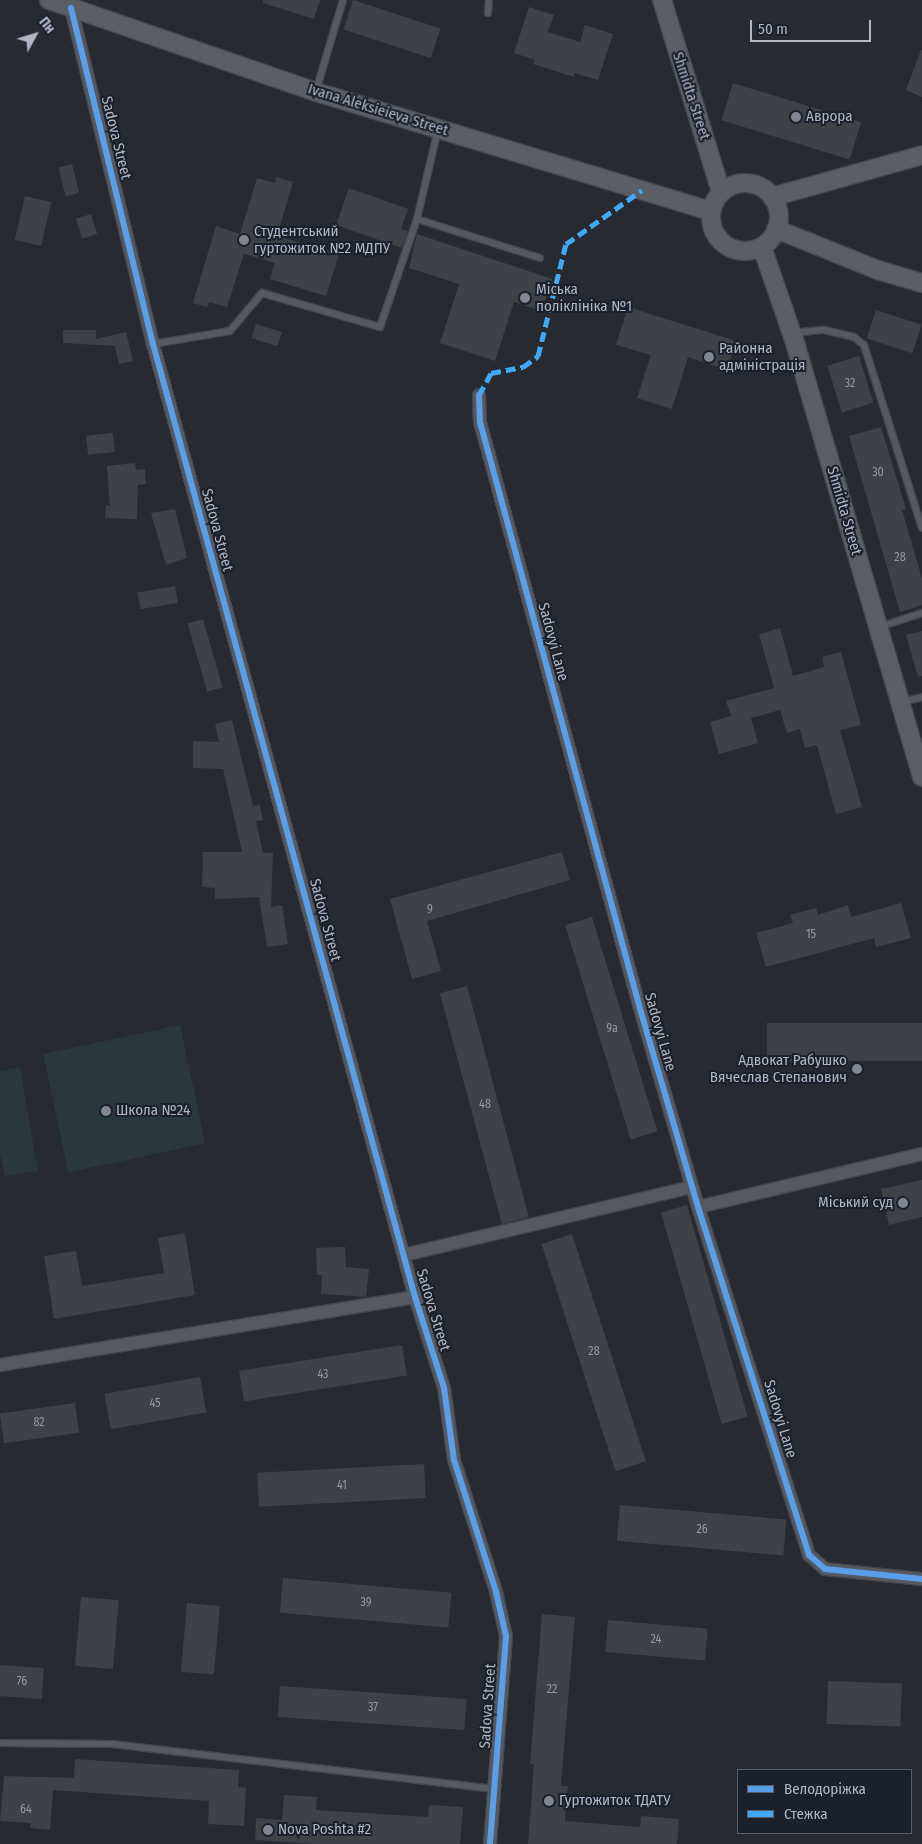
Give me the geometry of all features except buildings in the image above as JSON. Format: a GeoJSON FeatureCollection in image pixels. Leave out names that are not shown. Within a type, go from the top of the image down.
{"type":"FeatureCollection","features":[{"type":"Feature","properties":{"kind":"street","name":"Ivana Aleksieieva Street"},"geometry":{"type":"LineString","coordinates":[[49,0],[70,4],[316,92],[711,211]]}},
{"type":"Feature","properties":{"kind":"street","name":"Shmidta Street"},"geometry":{"type":"LineString","coordinates":[[662,0],[721,192]]}},
{"type":"Feature","properties":{"kind":"street","name":"Sadova Street"},"geometry":{"type":"LineString","coordinates":[[70,4],[153,344],[415,1297],[444,1388],[454,1460],[496,1592],[506,1636],[490,1844]]}},
{"type":"Feature","properties":{"kind":"street"},"geometry":{"type":"LineString","coordinates":[[772,197],[922,155]]}},
{"type":"Feature","properties":{"kind":"street"},"geometry":{"type":"LineString","coordinates":[[753,184],[772,197],[777,207],[776,229],[762,246],[751,251],[730,248],[714,232],[711,211],[721,192],[730,186],[753,184]]}},
{"type":"Feature","properties":{"kind":"street"},"geometry":{"type":"LineString","coordinates":[[776,229],[878,270],[922,283]]}},
{"type":"Feature","properties":{"kind":"street","name":"Shmidta Street"},"geometry":{"type":"LineString","coordinates":[[762,246],[791,333],[922,777]]}},
{"type":"Feature","properties":{"kind":"street","name":"Sadovyi Lane"},"geometry":{"type":"LineString","coordinates":[[479,395],[480,422],[641,1012],[698,1207],[809,1555],[825,1569],[922,1579]]}},
{"type":"Feature","properties":{"kind":"street"},"geometry":{"type":"LineString","coordinates":[[698,1207],[922,1154]]}},
{"type":"Feature","properties":{"kind":"street"},"geometry":{"type":"LineString","coordinates":[[404,1255],[692,1187]]}},
{"type":"Feature","properties":{"kind":"street"},"geometry":{"type":"LineString","coordinates":[[0,1365],[415,1297]]}},
{"type":"Feature","properties":{"kind":"lane"},"geometry":{"type":"LineString","coordinates":[[316,92],[343,0]]}},
{"type":"Feature","properties":{"kind":"lane"},"geometry":{"type":"LineString","coordinates":[[488,13],[489,0]]}},
{"type":"Feature","properties":{"kind":"lane"},"geometry":{"type":"LineString","coordinates":[[153,344],[230,331],[262,293],[380,327],[417,219],[438,128]]}},
{"type":"Feature","properties":{"kind":"lane"},"geometry":{"type":"LineString","coordinates":[[417,219],[540,258]]}},
{"type":"Feature","properties":{"kind":"lane"},"geometry":{"type":"LineString","coordinates":[[791,333],[824,330],[854,337],[864,345],[922,528]]}},
{"type":"Feature","properties":{"kind":"lane"},"geometry":{"type":"LineString","coordinates":[[878,627],[922,613]]}},
{"type":"Feature","properties":{"kind":"lane"},"geometry":{"type":"LineString","coordinates":[[900,702],[922,696]]}},
{"type":"Feature","properties":{"kind":"lane"},"geometry":{"type":"LineString","coordinates":[[0,1744],[112,1744],[494,1789]]}},
{"type":"Feature","properties":{"kind":"shaded area"},"geometry":{"type":"Polygon","coordinates":[[[180,1025],[205,1143],[68,1172],[43,1054],[180,1025]]]}},
{"type":"Feature","properties":{"kind":"shaded area"},"geometry":{"type":"Polygon","coordinates":[[[20,1067],[38,1171],[5,1176],[0,1155],[0,1071],[20,1067]]]}},
{"type":"Feature","properties":{"kind":"marked path"},"geometry":{"type":"LineString","coordinates":[[479,395],[491,373],[523,367],[538,356],[566,244],[642,190]]}},
{"type":"Feature","properties":{"kind":"cycle path"},"geometry":{"type":"LineString","coordinates":[[71,8],[153,344],[415,1297],[444,1388],[454,1460],[496,1592],[506,1636],[490,1844]]}},
{"type":"Feature","properties":{"kind":"cycle path"},"geometry":{"type":"LineString","coordinates":[[479,395],[480,422],[641,1012],[698,1207],[809,1555],[825,1569],[922,1579]]}},
{"type":"Feature","properties":{"kind":"place","name":"Аврора"},"geometry":{"type":"Point","coordinates":[796,117]}},
{"type":"Feature","properties":{"kind":"place","name":"Студентський гуртожиток №2 МДПУ"},"geometry":{"type":"Point","coordinates":[244,240]}},
{"type":"Feature","properties":{"kind":"place","name":"Міська поліклініка №1"},"geometry":{"type":"Point","coordinates":[525,298]}},
{"type":"Feature","properties":{"kind":"place","name":"Районна адміністрація"},"geometry":{"type":"Point","coordinates":[709,357]}},
{"type":"Feature","properties":{"kind":"place","name":"Адвокат Рабушко Вячеслав Степанович"},"geometry":{"type":"Point","coordinates":[857,1069]}},
{"type":"Feature","properties":{"kind":"place","name":"Школа №24"},"geometry":{"type":"Point","coordinates":[106,1111]}},
{"type":"Feature","properties":{"kind":"place","name":"Міський суд"},"geometry":{"type":"Point","coordinates":[903,1203]}},
{"type":"Feature","properties":{"kind":"place","name":"Гуртожиток ТДАТУ"},"geometry":{"type":"Point","coordinates":[549,1801]}},
{"type":"Feature","properties":{"kind":"place","name":"Nova Poshta #2"},"geometry":{"type":"Point","coordinates":[268,1830]}}]}
